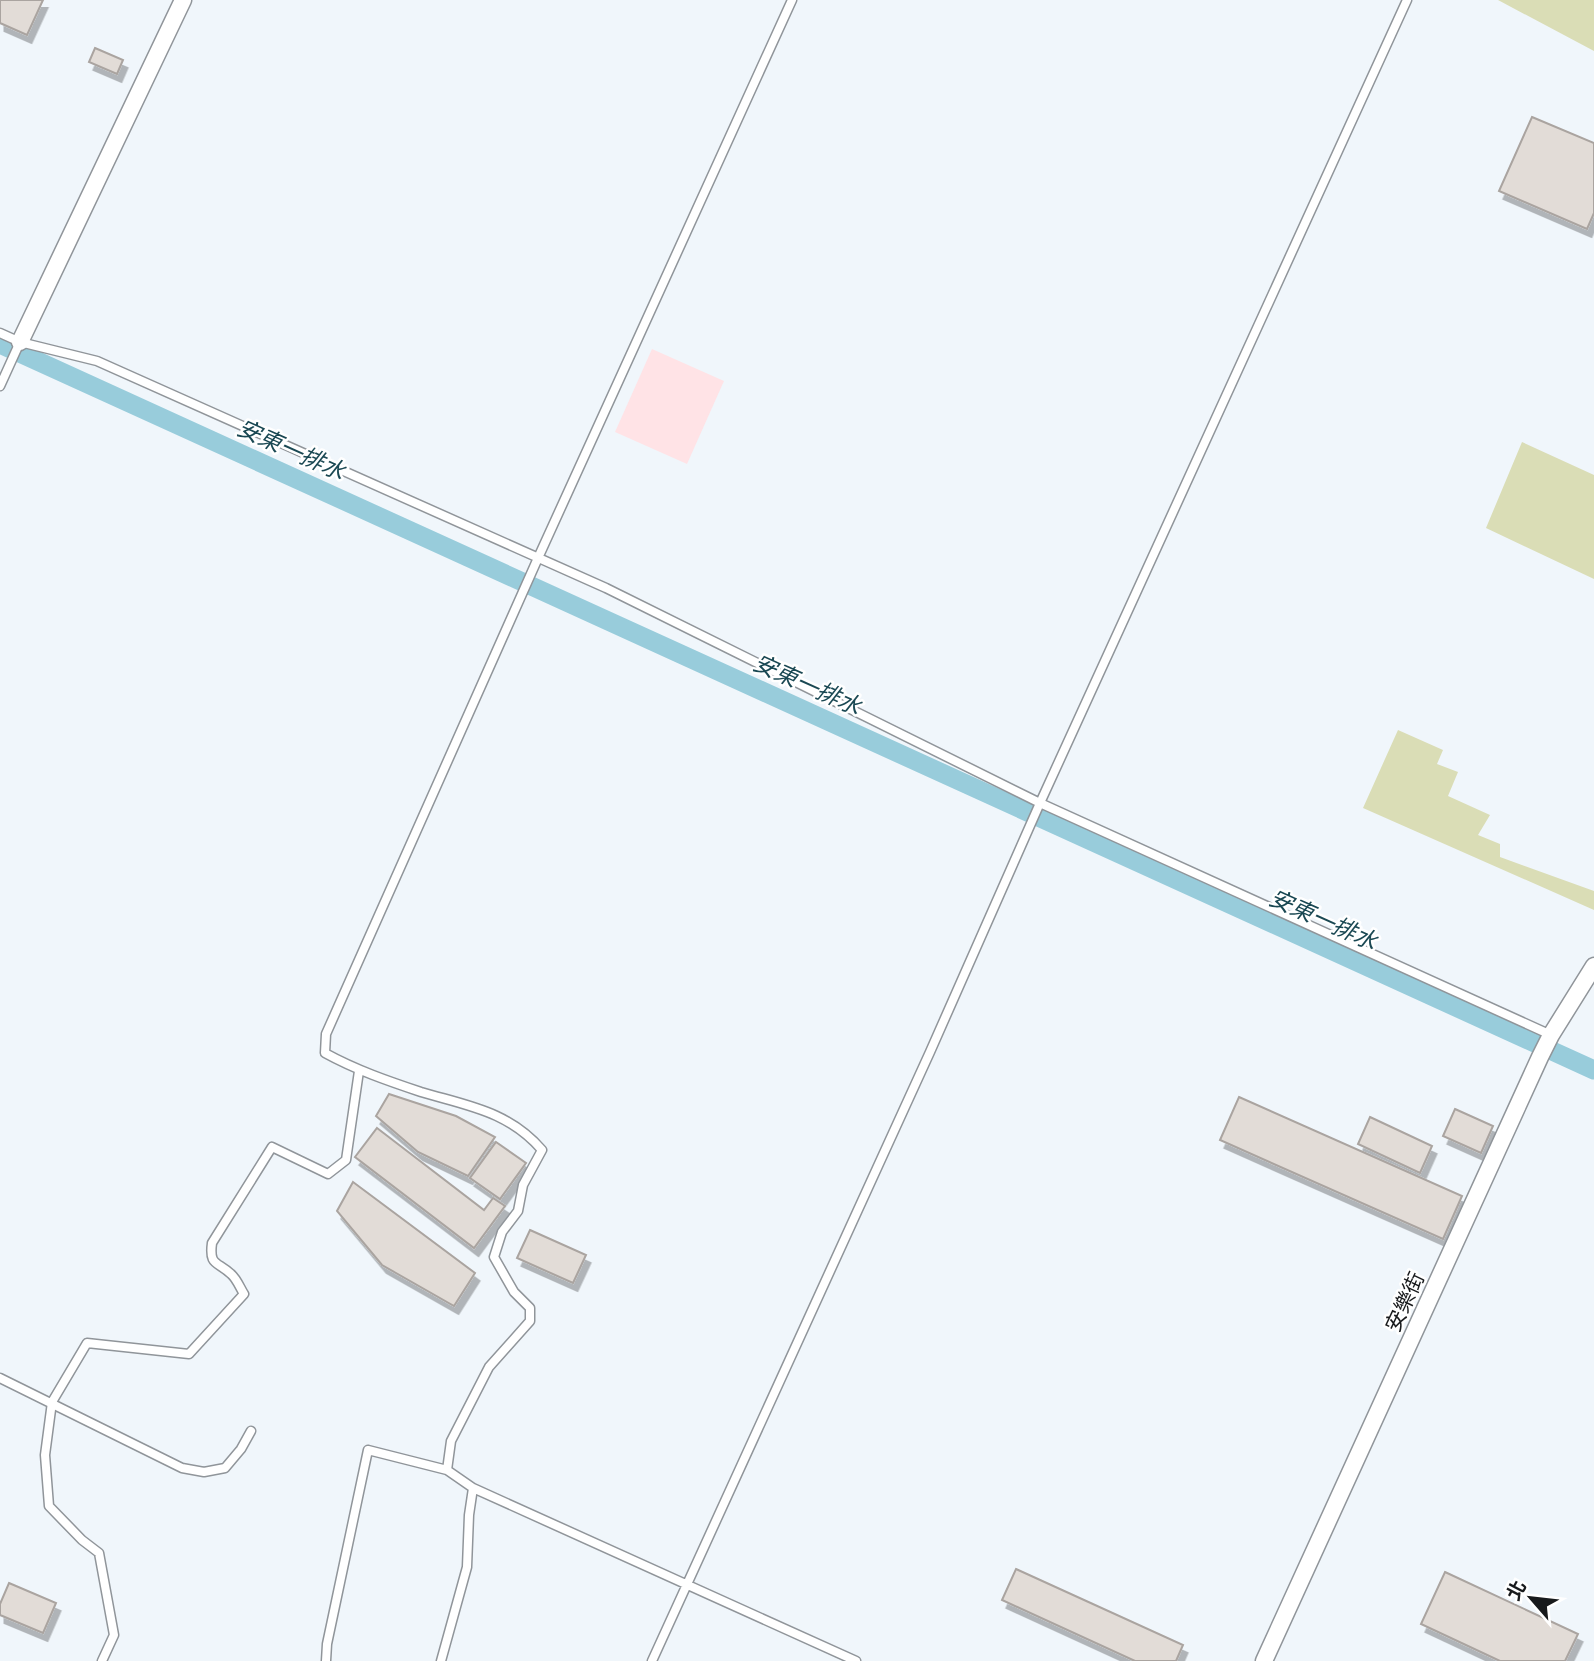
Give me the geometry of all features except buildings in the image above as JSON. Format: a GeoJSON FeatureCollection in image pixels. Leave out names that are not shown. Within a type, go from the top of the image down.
{"type":"FeatureCollection","features":[{"type":"Feature","properties":{"kind":"street"},"geometry":{"type":"LineString","coordinates":[[20,342],[183,0]]}},
{"type":"Feature","properties":{"kind":"street","name":"安樂街"},"geometry":{"type":"LineString","coordinates":[[1264,1661],[1551,1035],[1594,966]]}},
{"type":"Feature","properties":{"kind":"lane"},"geometry":{"type":"LineString","coordinates":[[447,1470],[451,1441],[489,1367],[530,1321],[530,1308],[514,1292],[494,1257],[502,1231],[518,1211],[523,1185],[541,1150],[526,1132],[476,1106],[359,1071],[325,1053],[326,1034],[538,558],[792,0]]}},
{"type":"Feature","properties":{"kind":"lane"},"geometry":{"type":"LineString","coordinates":[[652,1661],[1407,0]]}},
{"type":"Feature","properties":{"kind":"lane"},"geometry":{"type":"LineString","coordinates":[[0,333],[20,342],[97,361],[606,588],[1040,803],[1551,1035]]}},
{"type":"Feature","properties":{"kind":"lane"},"geometry":{"type":"LineString","coordinates":[[0,386],[20,342]]}},
{"type":"Feature","properties":{"kind":"lane"},"geometry":{"type":"LineString","coordinates":[[102,1661],[114,1635],[99,1553],[82,1540],[49,1506],[45,1455],[52,1402],[87,1343],[189,1354],[244,1294],[233,1275],[215,1264],[211,1255],[212,1242],[272,1147],[328,1174],[346,1160],[359,1071]]}},
{"type":"Feature","properties":{"kind":"lane"},"geometry":{"type":"LineString","coordinates":[[0,1378],[182,1468],[204,1472],[225,1468],[251,1430]]}},
{"type":"Feature","properties":{"kind":"lane"},"geometry":{"type":"LineString","coordinates":[[326,1661],[327,1644],[369,1450],[447,1470],[473,1488],[856,1661]]}},
{"type":"Feature","properties":{"kind":"lane"},"geometry":{"type":"LineString","coordinates":[[441,1661],[467,1567],[473,1488]]}},
{"type":"Feature","properties":{"kind":"shaded area"},"geometry":{"type":"Polygon","coordinates":[[[652,349],[724,381],[687,464],[615,432],[652,349]]]}},
{"type":"Feature","properties":{"kind":"green space"},"geometry":{"type":"Polygon","coordinates":[[[1498,0],[1594,0],[1594,51],[1498,0]]]}},
{"type":"Feature","properties":{"kind":"green space"},"geometry":{"type":"Polygon","coordinates":[[[1522,442],[1594,475],[1594,579],[1486,528],[1522,442]]]}},
{"type":"Feature","properties":{"kind":"green space"},"geometry":{"type":"Polygon","coordinates":[[[1398,730],[1443,750],[1437,764],[1458,772],[1448,796],[1490,815],[1478,835],[1500,844],[1500,857],[1594,891],[1594,910],[1363,808],[1398,730]]]}},
{"type":"Feature","properties":{"kind":"waterway","name":"安東一排水"},"geometry":{"type":"LineString","coordinates":[[0,344],[1594,1070]]}}]}
